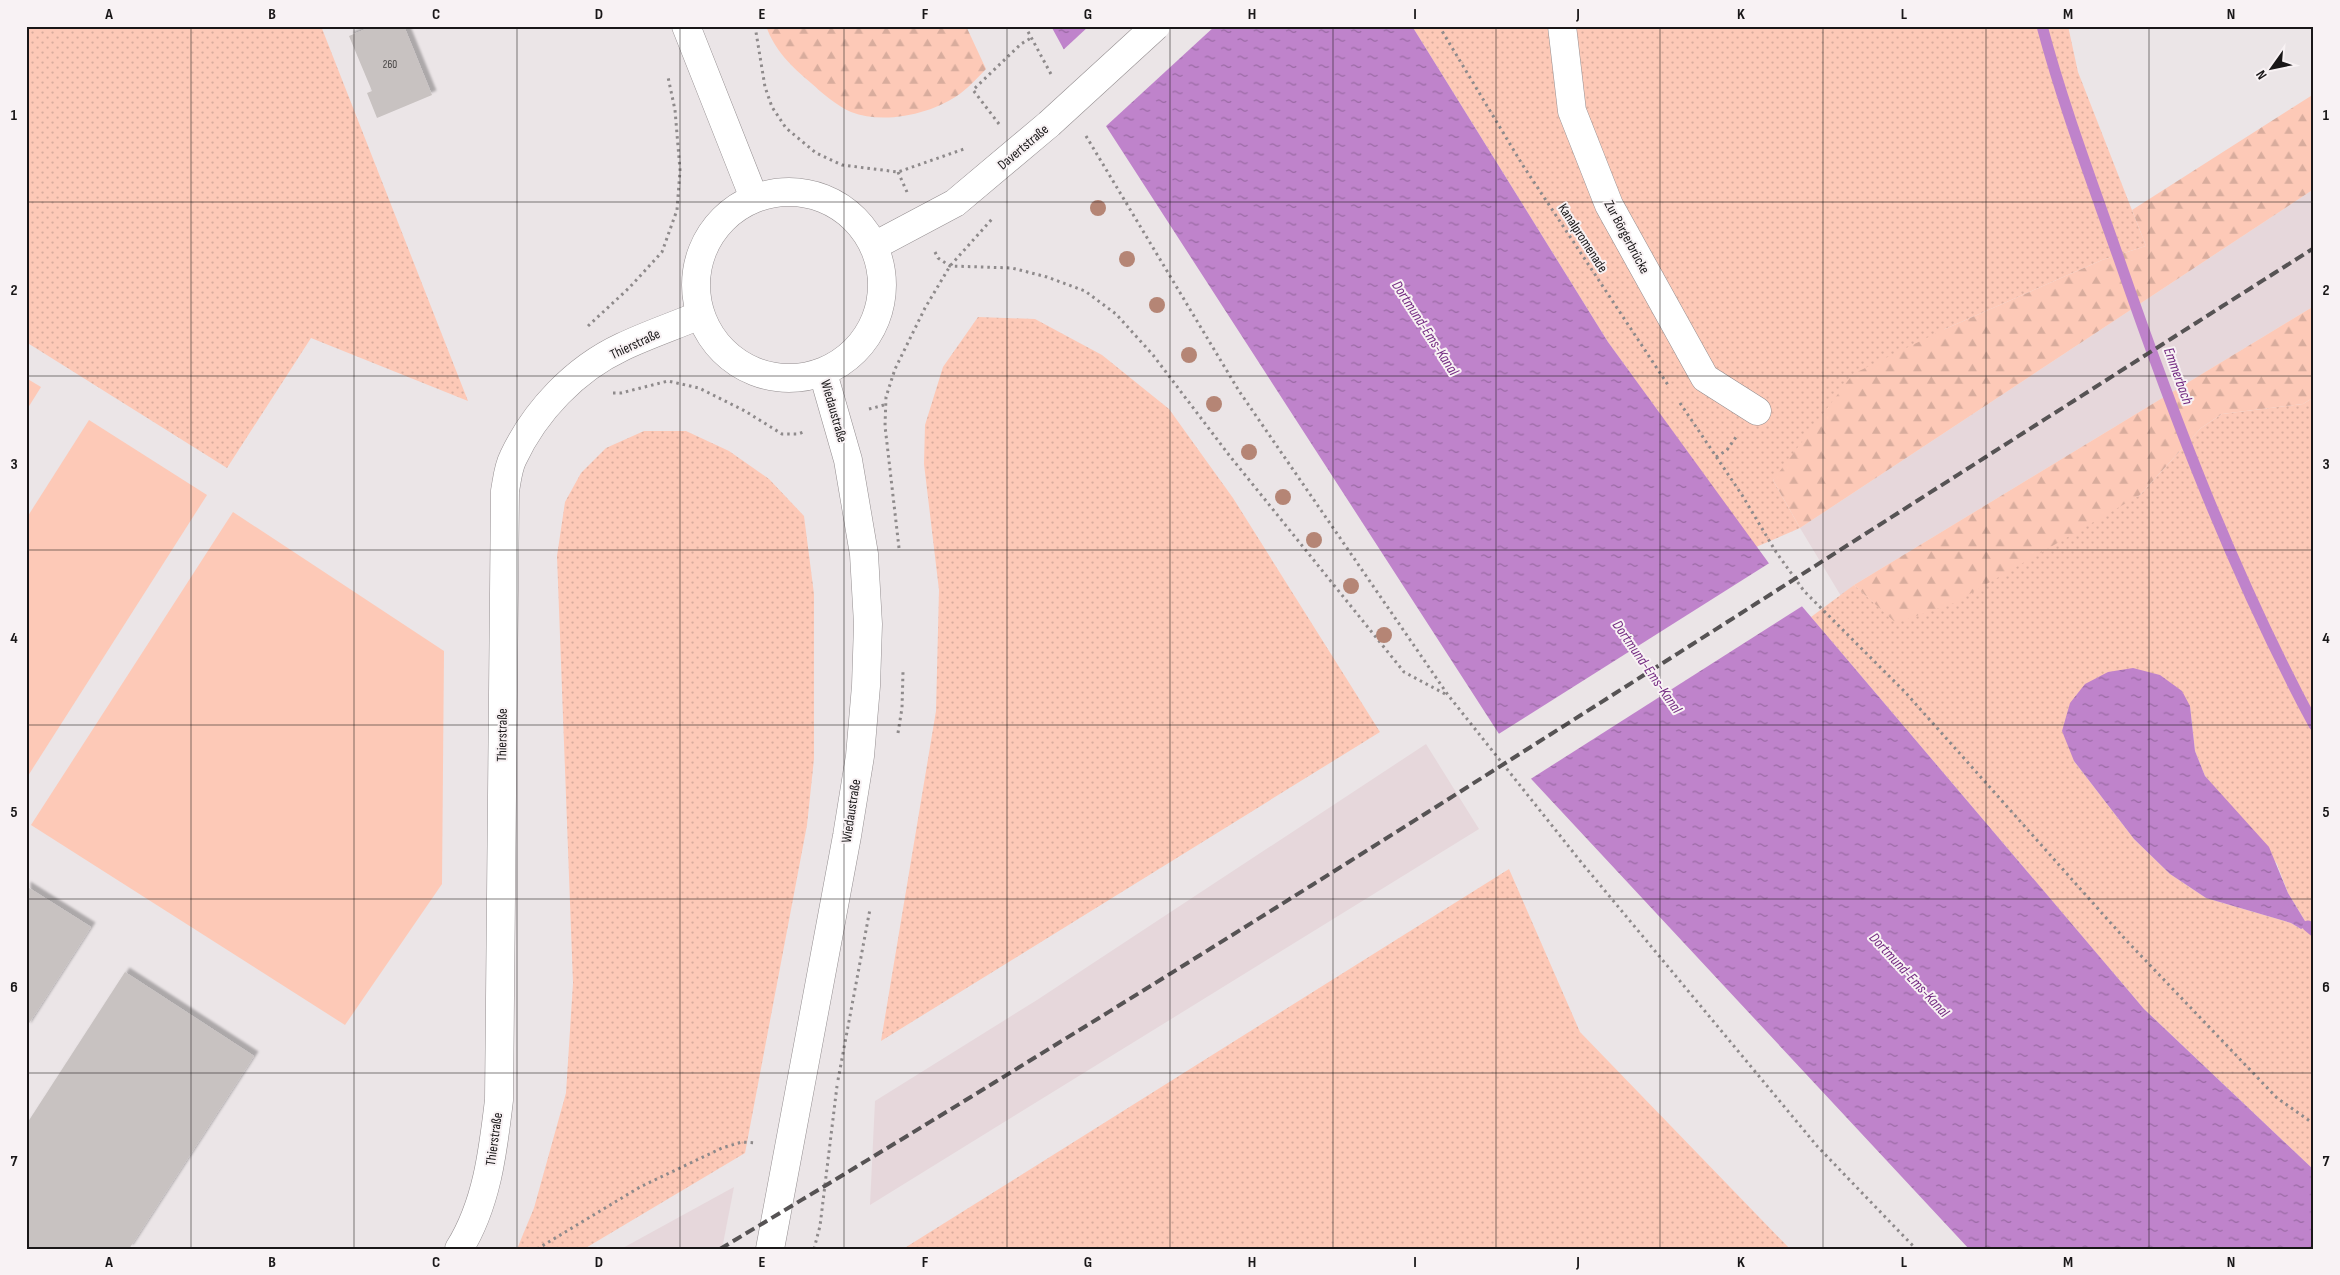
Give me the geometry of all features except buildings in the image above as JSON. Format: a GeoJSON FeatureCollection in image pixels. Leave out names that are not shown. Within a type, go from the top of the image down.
{"type":"FeatureCollection","features":[{"type":"Feature","properties":{"kind":"street"},"geometry":{"type":"LineString","coordinates":[[686,26],[754,198]]}},
{"type":"Feature","properties":{"kind":"street","name":"Davertstraße"},"geometry":{"type":"LineString","coordinates":[[874,246],[956,203],[1049,124],[1156,26]]}},
{"type":"Feature","properties":{"kind":"street","name":"Zur Börgerbrücke"},"geometry":{"type":"LineString","coordinates":[[1562,26],[1572,111],[1609,205],[1705,378],[1756,411]]}},
{"type":"Feature","properties":{"kind":"street"},"geometry":{"type":"LineString","coordinates":[[773,192],[796,192],[818,196],[840,206],[859,223],[874,246],[882,274],[881,303],[870,333],[848,358],[822,373],[800,378],[778,378],[754,372],[732,360],[713,340],[700,316],[696,287],[699,260],[710,235],[728,214],[754,198],[773,192]]}},
{"type":"Feature","properties":{"kind":"street","name":"Thierstraße"},"geometry":{"type":"LineString","coordinates":[[459,1249],[469,1232],[490,1168],[499,1100],[504,491],[512,459],[538,417],[561,390],[588,368],[621,348],[700,316]]}},
{"type":"Feature","properties":{"kind":"street","name":"Wiedaustraße"},"geometry":{"type":"LineString","coordinates":[[770,1249],[848,836],[860,756],[866,686],[868,624],[864,554],[848,460],[822,373]]}},
{"type":"Feature","properties":{"kind":"path"},"geometry":{"type":"LineString","coordinates":[[755,26],[764,87],[772,107],[786,128],[816,153],[842,165],[898,172],[970,147]]}},
{"type":"Feature","properties":{"kind":"path"},"geometry":{"type":"LineString","coordinates":[[1025,26],[1053,78]]}},
{"type":"Feature","properties":{"kind":"path","name":"Kanalpromenade"},"geometry":{"type":"LineString","coordinates":[[1438,26],[1522,164],[1669,387]]}},
{"type":"Feature","properties":{"kind":"path"},"geometry":{"type":"LineString","coordinates":[[1001,127],[973,90],[1021,44],[1031,38]]}},
{"type":"Feature","properties":{"kind":"path"},"geometry":{"type":"LineString","coordinates":[[629,288],[662,252],[677,210],[680,170],[675,110],[667,74]]}},
{"type":"Feature","properties":{"kind":"path"},"geometry":{"type":"LineString","coordinates":[[1085,135],[1239,391],[1448,695],[1581,862],[1817,1146],[1916,1249]]}},
{"type":"Feature","properties":{"kind":"path"},"geometry":{"type":"LineString","coordinates":[[668,381],[699,388],[745,410],[782,434],[798,434],[836,418],[884,405],[895,369],[925,308],[950,266],[994,216]]}},
{"type":"Feature","properties":{"kind":"path"},"geometry":{"type":"LineString","coordinates":[[950,266],[1012,268],[1047,277],[1085,291],[1116,314],[1153,355],[1229,455],[1404,672],[1448,695]]}},
{"type":"Feature","properties":{"kind":"path"},"geometry":{"type":"LineString","coordinates":[[1674,395],[1742,495],[1776,552],[1804,591],[1905,692],[2125,939],[2277,1098],[2314,1124]]}},
{"type":"Feature","properties":{"kind":"path"},"geometry":{"type":"LineString","coordinates":[[537,1249],[640,1187],[722,1148],[742,1142],[788,1146]]}},
{"type":"Feature","properties":{"kind":"shaded area"},"geometry":{"type":"Polygon","coordinates":[[[2314,189],[2314,306],[1854,585],[1841,596],[1800,528],[2314,189]]]}},
{"type":"Feature","properties":{"kind":"shaded area"},"geometry":{"type":"Polygon","coordinates":[[[1426,744],[1479,829],[870,1205],[875,1101],[1037,1000],[1426,744]]]}},
{"type":"Feature","properties":{"kind":"shaded area"},"geometry":{"type":"Polygon","coordinates":[[[734,1187],[722,1249],[621,1249],[734,1187]]]}},
{"type":"Feature","properties":{"kind":"green space"},"geometry":{"type":"Polygon","coordinates":[[[26,26],[321,26],[468,401],[311,338],[227,468],[26,342],[26,26]]]}},
{"type":"Feature","properties":{"kind":"green space"},"geometry":{"type":"Polygon","coordinates":[[[766,26],[966,26],[986,69],[961,93],[937,107],[923,112],[893,117],[864,116],[851,112],[835,103],[797,70],[779,51],[766,26]]]}},
{"type":"Feature","properties":{"kind":"green space"},"geometry":{"type":"Polygon","coordinates":[[[1412,26],[2068,26],[2078,72],[2146,246],[2102,260],[1945,329],[1773,480],[1800,528],[1756,547],[1608,342],[1412,26]]]}},
{"type":"Feature","properties":{"kind":"green space"},"geometry":{"type":"Polygon","coordinates":[[[2314,94],[2314,189],[1800,528],[1773,480],[1853,374],[1945,329],[2102,260],[2146,246],[2132,210],[2314,94]]]}},
{"type":"Feature","properties":{"kind":"green space"},"geometry":{"type":"Polygon","coordinates":[[[2314,306],[2314,397],[2303,404],[2222,414],[2201,428],[2140,495],[1954,603],[1896,623],[1854,585],[2314,306]]]}},
{"type":"Feature","properties":{"kind":"green space"},"geometry":{"type":"Polygon","coordinates":[[[978,317],[1035,319],[1102,355],[1169,409],[1233,498],[1380,732],[881,1041],[936,711],[939,590],[924,464],[925,425],[943,367],[978,317]]]}},
{"type":"Feature","properties":{"kind":"green space"},"geometry":{"type":"Polygon","coordinates":[[[26,378],[41,387],[26,411],[26,378]]]}},
{"type":"Feature","properties":{"kind":"green space"},"geometry":{"type":"Polygon","coordinates":[[[2314,397],[2314,1170],[2144,1009],[1811,617],[1854,585],[1896,622],[2140,495],[2201,428],[2222,414],[2303,404],[2314,397]],[[2190,706],[2074,761],[2134,839],[2170,874],[2206,898],[2291,923],[2301,929],[2308,926],[2288,893],[2277,864],[2205,776],[2195,751],[2190,706]]]}},
{"type":"Feature","properties":{"kind":"green space"},"geometry":{"type":"Polygon","coordinates":[[[89,420],[207,495],[26,779],[26,519],[89,420]]]}},
{"type":"Feature","properties":{"kind":"green space"},"geometry":{"type":"Polygon","coordinates":[[[644,431],[686,431],[729,451],[769,479],[804,516],[814,594],[814,759],[807,825],[745,1153],[584,1249],[517,1249],[534,1208],[566,1093],[573,983],[557,556],[565,502],[581,473],[606,448],[644,431]]]}},
{"type":"Feature","properties":{"kind":"green space"},"geometry":{"type":"Polygon","coordinates":[[[233,512],[444,651],[442,884],[345,1025],[31,825],[233,512]]]}},
{"type":"Feature","properties":{"kind":"green space"},"geometry":{"type":"Polygon","coordinates":[[[1509,869],[1580,1032],[1790,1249],[903,1249],[1509,869]]]}},
{"type":"Feature","properties":{"kind":"water","name":"Dortmund-Ems-Kanal"},"geometry":{"type":"Polygon","coordinates":[[[1051,26],[1412,26],[1608,342],[1789,591],[2144,1009],[2314,1170],[2314,1249],[1969,1249],[1521,768],[1104,123],[1051,26]]]}},
{"type":"Feature","properties":{"kind":"water"},"geometry":{"type":"Polygon","coordinates":[[[2133,668],[2160,675],[2182,691],[2190,706],[2195,751],[2205,776],[2269,847],[2288,893],[2308,926],[2301,929],[2291,923],[2206,898],[2170,874],[2134,839],[2074,761],[2062,731],[2070,703],[2085,684],[2108,672],[2133,668]]]}},
{"type":"Feature","properties":{"kind":"pier"},"geometry":{"type":"Polygon","coordinates":[[[1089,26],[1215,26],[1104,128],[1062,51],[1089,26]]]}},
{"type":"Feature","properties":{"kind":"pier"},"geometry":{"type":"Polygon","coordinates":[[[1771,562],[1804,605],[1529,780],[1519,769],[1497,735],[1771,562]]]}},
{"type":"Feature","properties":{"kind":"waterway","name":"Emmerbach"},"geometry":{"type":"LineString","coordinates":[[2042,26],[2078,143],[2161,378],[2232,554],[2285,669],[2314,725]]}},
{"type":"Feature","properties":{"kind":"waterway"},"geometry":{"type":"LineString","coordinates":[[2308,926],[2314,931]]}},
{"type":"Feature","properties":{"kind":"railway"},"geometry":{"type":"LineString","coordinates":[[720,1249],[1122,1004],[1520,754],[2314,248]]}}]}
